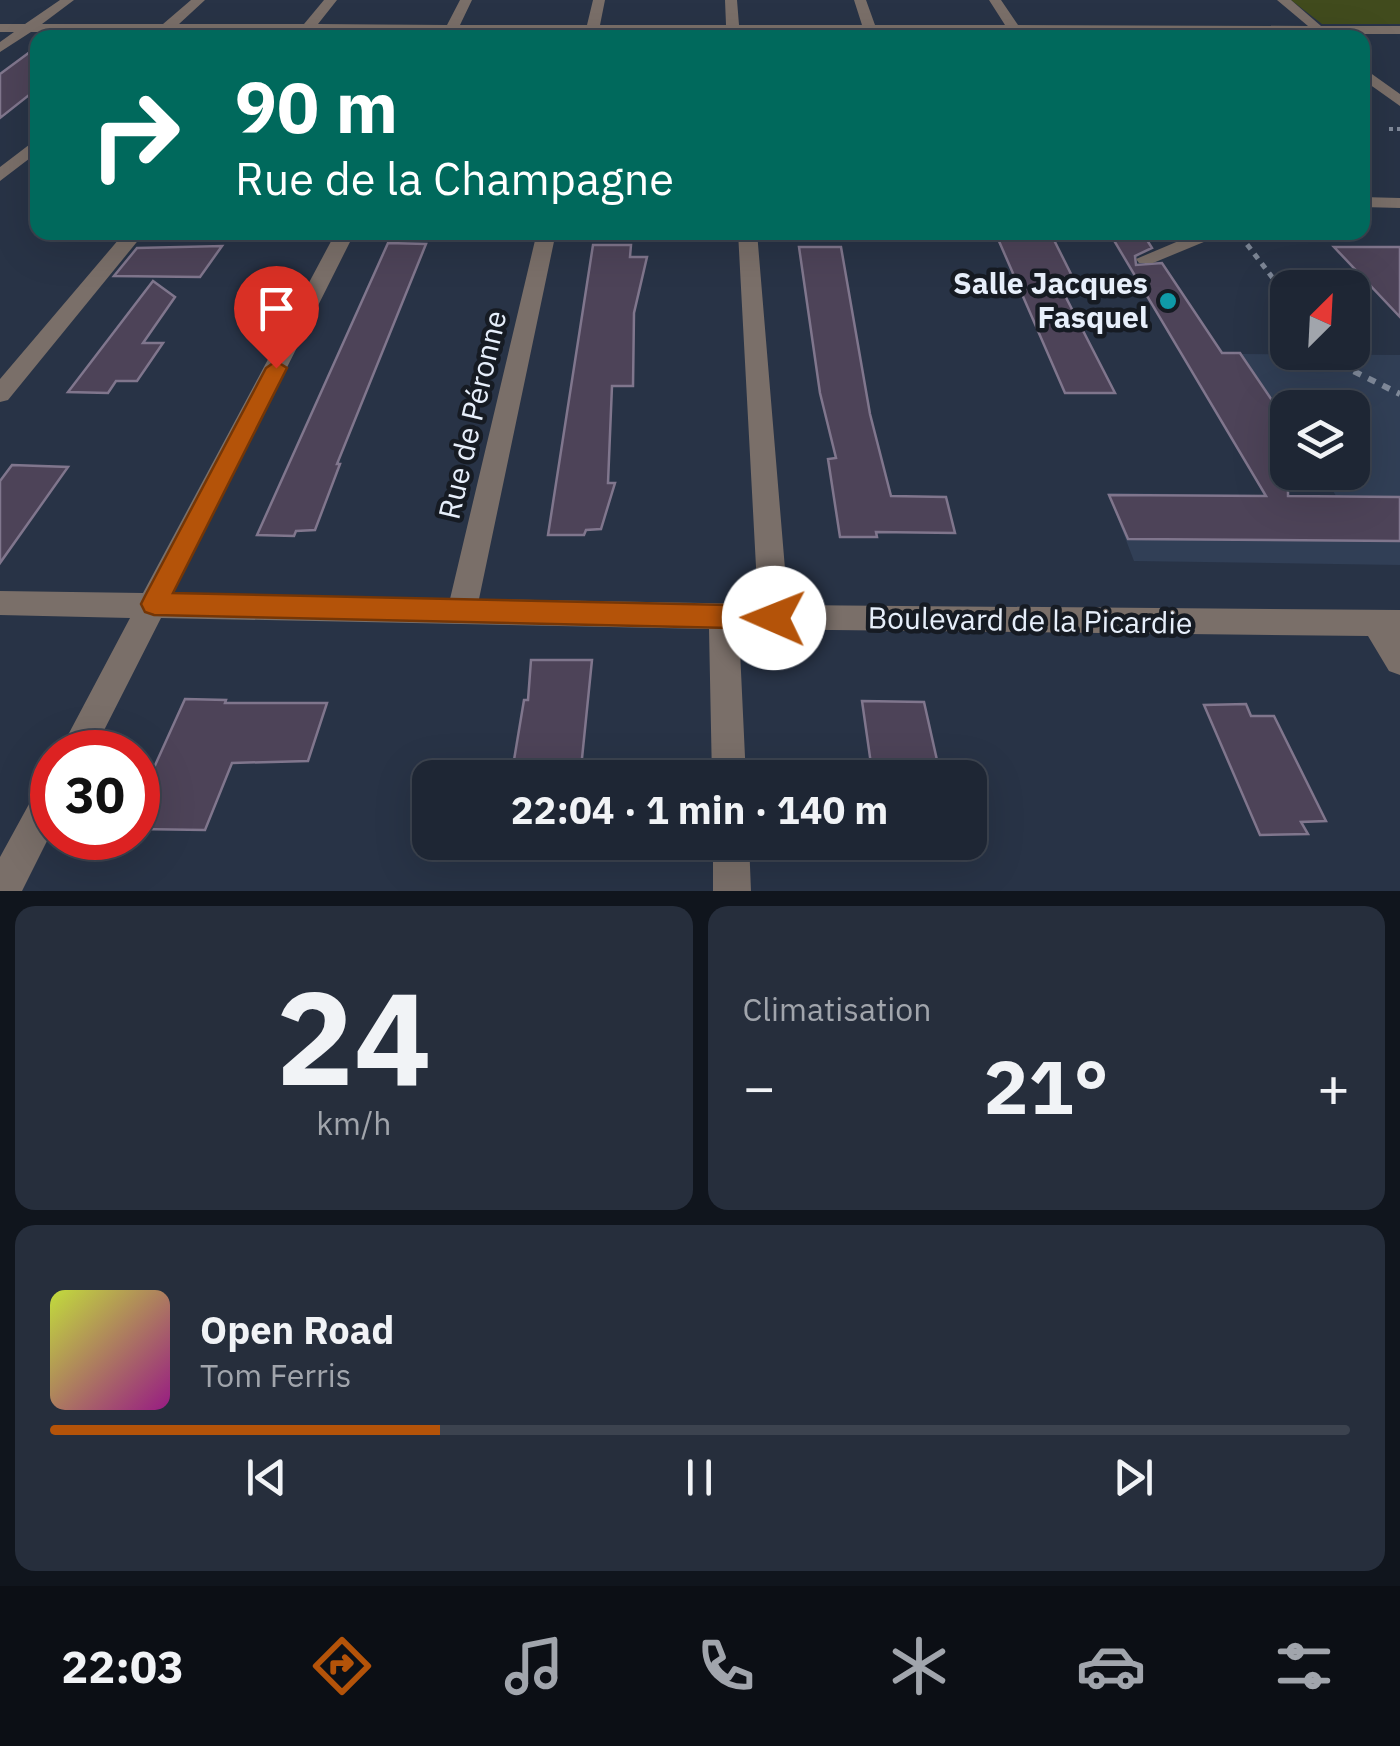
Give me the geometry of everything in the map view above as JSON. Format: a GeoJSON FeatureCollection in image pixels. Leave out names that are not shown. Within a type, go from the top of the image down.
{"type":"FeatureCollection","features":[{"type":"Feature","properties":{"kind":"street"},"geometry":{"type":"LineString","coordinates":[[0,48],[68,0]]}},
{"type":"Feature","properties":{"kind":"street"},"geometry":{"type":"LineString","coordinates":[[164,30],[199,0]]}},
{"type":"Feature","properties":{"kind":"street"},"geometry":{"type":"LineString","coordinates":[[307,30],[332,0]]}},
{"type":"Feature","properties":{"kind":"street"},"geometry":{"type":"LineString","coordinates":[[451,30],[466,0]]}},
{"type":"Feature","properties":{"kind":"street"},"geometry":{"type":"LineString","coordinates":[[593,30],[600,0]]}},
{"type":"Feature","properties":{"kind":"street"},"geometry":{"type":"LineString","coordinates":[[730,0],[734,30]]}},
{"type":"Feature","properties":{"kind":"street"},"geometry":{"type":"LineString","coordinates":[[860,0],[870,29]]}},
{"type":"Feature","properties":{"kind":"street"},"geometry":{"type":"LineString","coordinates":[[995,0],[1014,29]]}},
{"type":"Feature","properties":{"kind":"street"},"geometry":{"type":"LineString","coordinates":[[1284,0],[1316,30]]}},
{"type":"Feature","properties":{"kind":"street"},"geometry":{"type":"LineString","coordinates":[[0,28],[81,30]]}},
{"type":"Feature","properties":{"kind":"street"},"geometry":{"type":"LineString","coordinates":[[836,30],[1075,30]]}},
{"type":"Feature","properties":{"kind":"street"},"geometry":{"type":"LineString","coordinates":[[1370,31],[1400,30]]}},
{"type":"Feature","properties":{"kind":"street"},"geometry":{"type":"LineString","coordinates":[[1370,77],[1400,101]]}},
{"type":"Feature","properties":{"kind":"street"},"geometry":{"type":"LineString","coordinates":[[0,176],[30,150]]}},
{"type":"Feature","properties":{"kind":"street"},"geometry":{"type":"LineString","coordinates":[[1370,202],[1400,203]]}},
{"type":"Feature","properties":{"kind":"street"},"geometry":{"type":"LineString","coordinates":[[0,394],[129,240]]}},
{"type":"Feature","properties":{"kind":"street"},"geometry":{"type":"LineString","coordinates":[[88,730],[342,240]]}},
{"type":"Feature","properties":{"kind":"street","name":"Rue de Péronne"},"geometry":{"type":"LineString","coordinates":[[462,612],[545,240]]}},
{"type":"Feature","properties":{"kind":"street"},"geometry":{"type":"LineString","coordinates":[[748,240],[774,618]]}},
{"type":"Feature","properties":{"kind":"street"},"geometry":{"type":"LineString","coordinates":[[1146,259],[1197,240]]}},
{"type":"Feature","properties":{"kind":"street","name":"Boulevard de la Picardie"},"geometry":{"type":"LineString","coordinates":[[0,603],[774,618],[1388,623]]}},
{"type":"Feature","properties":{"kind":"street"},"geometry":{"type":"LineString","coordinates":[[724,616],[728,760]]}},
{"type":"Feature","properties":{"kind":"street"},"geometry":{"type":"LineString","coordinates":[[1388,623],[1400,661]]}},
{"type":"Feature","properties":{"kind":"street"},"geometry":{"type":"LineString","coordinates":[[2,891],[30,838]]}},
{"type":"Feature","properties":{"kind":"street"},"geometry":{"type":"LineString","coordinates":[[731,860],[732,891]]}},
{"type":"Feature","properties":{"kind":"path"},"geometry":{"type":"LineString","coordinates":[[1389,129],[1400,130]]}},
{"type":"Feature","properties":{"kind":"path"},"geometry":{"type":"LineString","coordinates":[[1244,240],[1270,274]]}},
{"type":"Feature","properties":{"kind":"path"},"geometry":{"type":"LineString","coordinates":[[1351,370],[1400,394]]}},
{"type":"Feature","properties":{"kind":"shaded area"},"geometry":{"type":"Polygon","coordinates":[[[1242,354],[1270,354],[1270,370],[1370,370],[1370,355],[1400,355],[1400,565],[1134,561],[1108,493],[1336,496],[1332,490],[1370,490],[1370,390],[1270,390],[1270,396],[1242,354]]]}},
{"type":"Feature","properties":{"kind":"green space"},"geometry":{"type":"Polygon","coordinates":[[[1291,0],[1400,0],[1400,24],[1322,24],[1291,0]]]}},
{"type":"Feature","properties":{"kind":"building"},"geometry":{"type":"Polygon","coordinates":[[[30,52],[30,94],[0,118],[0,74],[30,52]]]}},
{"type":"Feature","properties":{"kind":"building"},"geometry":{"type":"Polygon","coordinates":[[[998,240],[1054,240],[1073,278],[1056,278],[1115,393],[1065,393],[998,240]]]}},
{"type":"Feature","properties":{"kind":"building"},"geometry":{"type":"Polygon","coordinates":[[[1114,240],[1147,240],[1152,248],[1135,256],[1136,265],[1162,263],[1222,353],[1240,353],[1270,397],[1270,490],[1288,490],[1288,496],[1400,497],[1400,541],[1128,539],[1109,495],[1266,496],[1114,240]]]}},
{"type":"Feature","properties":{"kind":"building"},"geometry":{"type":"Polygon","coordinates":[[[388,243],[426,244],[337,464],[315,530],[296,531],[294,536],[257,535],[388,243]]]}},
{"type":"Feature","properties":{"kind":"building"},"geometry":{"type":"Polygon","coordinates":[[[593,245],[631,245],[630,257],[647,257],[634,313],[633,386],[612,386],[608,483],[615,483],[601,529],[586,530],[584,535],[548,535],[593,245]]]}},
{"type":"Feature","properties":{"kind":"building"},"geometry":{"type":"Polygon","coordinates":[[[222,246],[200,277],[114,276],[137,248],[222,246]]]}},
{"type":"Feature","properties":{"kind":"building"},"geometry":{"type":"Polygon","coordinates":[[[799,247],[841,247],[870,414],[891,496],[946,497],[955,533],[876,532],[877,537],[840,537],[828,459],[836,458],[820,393],[799,247]]]}},
{"type":"Feature","properties":{"kind":"building"},"geometry":{"type":"Polygon","coordinates":[[[1334,247],[1400,247],[1400,317],[1370,285],[1370,270],[1356,270],[1334,247]]]}},
{"type":"Feature","properties":{"kind":"building"},"geometry":{"type":"Polygon","coordinates":[[[153,281],[175,297],[143,343],[163,343],[137,381],[116,381],[108,393],[68,392],[153,281]]]}},
{"type":"Feature","properties":{"kind":"building"},"geometry":{"type":"Polygon","coordinates":[[[12,465],[68,467],[0,563],[0,481],[12,465]]]}},
{"type":"Feature","properties":{"kind":"building"},"geometry":{"type":"Polygon","coordinates":[[[531,660],[592,660],[582,760],[514,760],[524,700],[528,700],[531,660]]]}},
{"type":"Feature","properties":{"kind":"building"},"geometry":{"type":"Polygon","coordinates":[[[185,699],[327,703],[308,761],[232,763],[205,830],[160,829],[160,754],[185,699]]]}},
{"type":"Feature","properties":{"kind":"building"},"geometry":{"type":"Polygon","coordinates":[[[862,701],[924,702],[937,760],[870,760],[862,701]]]}},
{"type":"Feature","properties":{"kind":"building"},"geometry":{"type":"Polygon","coordinates":[[[1246,704],[1251,716],[1274,716],[1326,821],[1301,822],[1308,834],[1260,835],[1204,705],[1246,704]]]}},
{"type":"Feature","properties":{"kind":"place","name":"Salle Jacques Fasquel"},"geometry":{"type":"Point","coordinates":[1168,301]}},
{"type":"Feature","properties":{"kind":"route"},"geometry":{"type":"LineString","coordinates":[[276,368],[154,604],[774,618]]}}]}
